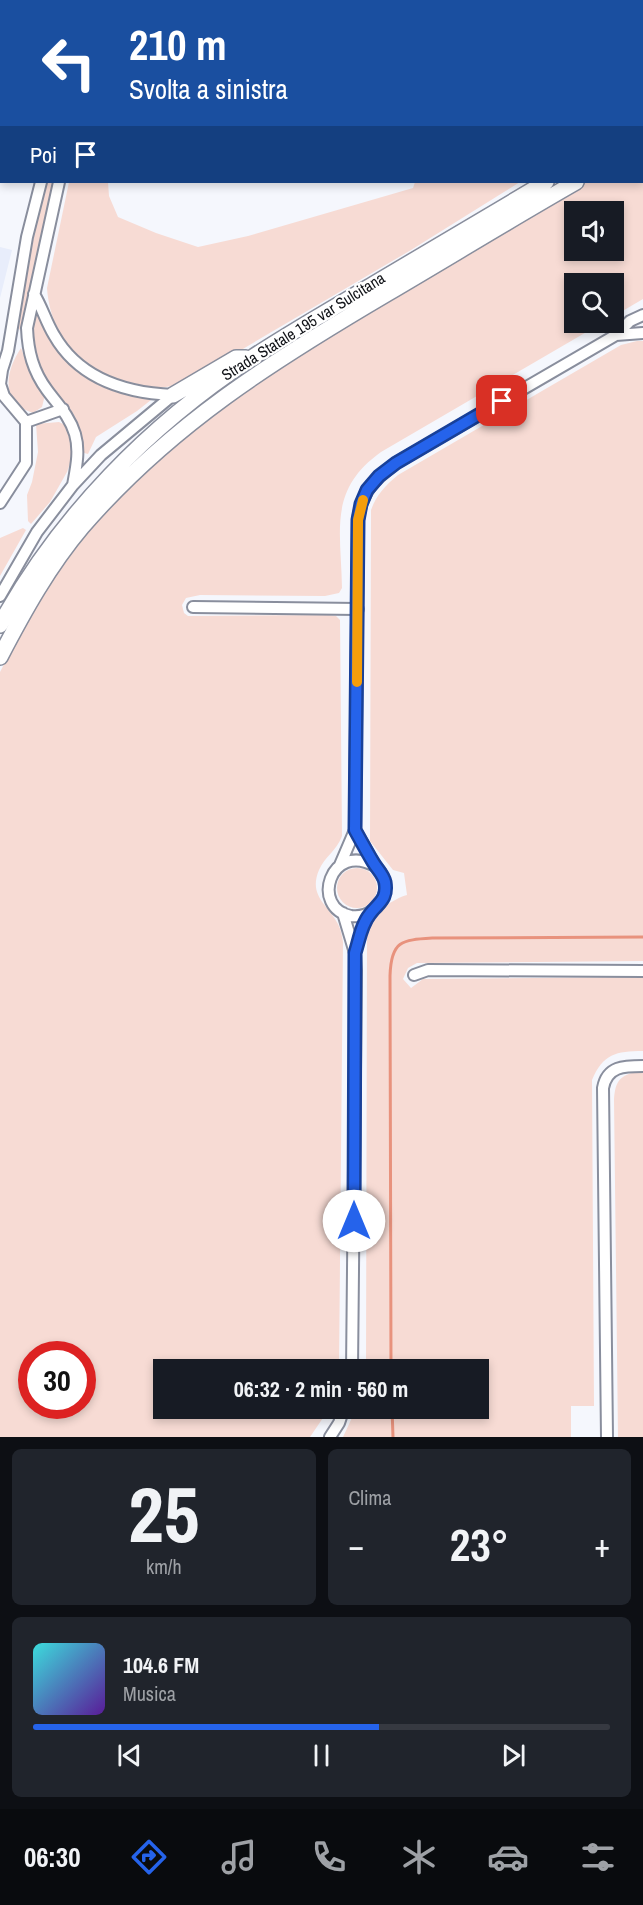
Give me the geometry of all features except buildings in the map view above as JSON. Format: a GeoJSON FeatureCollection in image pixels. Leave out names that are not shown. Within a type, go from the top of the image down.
{"type":"FeatureCollection","features":[{"type":"Feature","properties":{"kind":"highway","name":"Strada Statale 195 var Sulcitana"},"geometry":{"type":"LineString","coordinates":[[0,625],[41,557],[99,486],[164,425],[252,358],[544,183]]}},
{"type":"Feature","properties":{"kind":"highway","name":"Strada Statale 195 var Sulcitana"},"geometry":{"type":"LineString","coordinates":[[0,657],[28,604],[55,562],[82,527],[124,481],[172,437],[244,382],[295,348],[574,183]]}},
{"type":"Feature","properties":{"kind":"highway"},"geometry":{"type":"LineString","coordinates":[[173,395],[236,357],[252,358]]}},
{"type":"Feature","properties":{"kind":"street"},"geometry":{"type":"LineString","coordinates":[[0,503],[26,463],[26,422],[4,396],[0,384],[8,351],[27,237],[41,183]]}},
{"type":"Feature","properties":{"kind":"street"},"geometry":{"type":"LineString","coordinates":[[59,183],[27,328],[28,350],[34,368],[47,390],[63,408],[75,435],[78,454],[74,485]]}},
{"type":"Feature","properties":{"kind":"street"},"geometry":{"type":"LineString","coordinates":[[34,294],[56,340],[84,369],[100,380],[117,387],[152,394],[173,395]]}},
{"type":"Feature","properties":{"kind":"street"},"geometry":{"type":"LineString","coordinates":[[355,830],[385,881],[383,900],[377,908],[361,916],[343,913],[336,907],[328,890],[329,881],[340,865],[355,830],[358,520],[367,490],[379,476],[396,463],[616,335],[630,321],[643,315]]}},
{"type":"Feature","properties":{"kind":"street"},"geometry":{"type":"LineString","coordinates":[[616,335],[643,333]]}},
{"type":"Feature","properties":{"kind":"street"},"geometry":{"type":"LineString","coordinates":[[0,596],[37,532],[74,485],[101,455],[173,395]]}},
{"type":"Feature","properties":{"kind":"street"},"geometry":{"type":"LineString","coordinates":[[26,422],[63,408]]}},
{"type":"Feature","properties":{"kind":"street"},"geometry":{"type":"LineString","coordinates":[[193,607],[358,609]]}},
{"type":"Feature","properties":{"kind":"street"},"geometry":{"type":"LineString","coordinates":[[340,865],[357,860],[367,861],[375,866]]}},
{"type":"Feature","properties":{"kind":"street"},"geometry":{"type":"LineString","coordinates":[[343,913],[355,953],[352,1359]]}},
{"type":"Feature","properties":{"kind":"street"},"geometry":{"type":"LineString","coordinates":[[355,953],[370,913]]}},
{"type":"Feature","properties":{"kind":"street"},"geometry":{"type":"LineString","coordinates":[[414,975],[428,970],[643,971]]}},
{"type":"Feature","properties":{"kind":"street"},"geometry":{"type":"LineString","coordinates":[[608,1437],[603,1088],[607,1076],[618,1068],[643,1066]]}},
{"type":"Feature","properties":{"kind":"street"},"geometry":{"type":"LineString","coordinates":[[330,1437],[340,1419]]}},
{"type":"Feature","properties":{"kind":"shaded area"},"geometry":{"type":"Polygon","coordinates":[[[46,183],[54,183],[22,332],[18,328],[29,259],[46,183]]]}},
{"type":"Feature","properties":{"kind":"shaded area"},"geometry":{"type":"Polygon","coordinates":[[[69,183],[108,183],[109,196],[118,217],[198,247],[248,236],[413,188],[415,183],[518,183],[411,250],[207,370],[176,385],[162,388],[134,386],[96,371],[80,359],[67,345],[57,328],[50,309],[47,288],[69,183]]]}},
{"type":"Feature","properties":{"kind":"shaded area"},"geometry":{"type":"Polygon","coordinates":[[[583,183],[643,183],[643,299],[624,310],[624,273],[564,273],[564,333],[585,333],[381,452],[364,466],[352,481],[341,512],[342,588],[339,593],[325,596],[200,595],[186,598],[182,605],[184,613],[188,616],[329,615],[336,616],[340,620],[342,836],[337,846],[321,865],[316,879],[318,894],[338,924],[343,942],[339,1359],[153,1359],[153,1419],[322,1419],[310,1437],[0,1437],[0,672],[64,560],[94,521],[190,429],[351,320],[583,183]]]}},
{"type":"Feature","properties":{"kind":"shaded area"},"geometry":{"type":"Polygon","coordinates":[[[0,247],[12,250],[0,298],[0,247]]]}},
{"type":"Feature","properties":{"kind":"shaded area"},"geometry":{"type":"Polygon","coordinates":[[[36,314],[42,316],[61,351],[85,377],[110,389],[151,400],[96,437],[88,454],[84,453],[75,417],[45,377],[36,358],[33,326],[36,314]]]}},
{"type":"Feature","properties":{"kind":"shaded area"},"geometry":{"type":"Polygon","coordinates":[[[643,341],[643,961],[417,963],[408,968],[403,979],[411,988],[423,979],[643,977],[643,1051],[618,1053],[606,1059],[592,1080],[594,1406],[571,1406],[571,1437],[343,1437],[351,1419],[489,1419],[489,1359],[366,1359],[367,933],[372,921],[380,911],[396,899],[407,895],[404,873],[393,870],[370,841],[371,510],[382,491],[398,475],[621,345],[643,341]]]}},
{"type":"Feature","properties":{"kind":"shaded area"},"geometry":{"type":"Polygon","coordinates":[[[21,348],[34,382],[45,395],[42,407],[33,413],[22,408],[10,394],[11,367],[21,348]]]}},
{"type":"Feature","properties":{"kind":"shaded area"},"geometry":{"type":"Polygon","coordinates":[[[59,422],[69,427],[72,457],[67,472],[50,502],[31,524],[28,521],[27,495],[38,452],[36,424],[59,422]]]}},
{"type":"Feature","properties":{"kind":"shaded area"},"geometry":{"type":"Polygon","coordinates":[[[23,528],[26,530],[0,576],[0,538],[23,528]]]}},
{"type":"Feature","properties":{"kind":"shaded area"},"geometry":{"type":"Polygon","coordinates":[[[357,868],[365,869],[371,874],[376,880],[376,896],[371,902],[365,907],[357,908],[349,907],[343,902],[338,896],[337,888],[338,880],[343,874],[349,869],[357,868]]]}},
{"type":"Feature","properties":{"kind":"shaded area"},"geometry":{"type":"Polygon","coordinates":[[[632,1073],[643,1073],[643,1437],[618,1437],[614,1100],[615,1090],[620,1080],[632,1073]]]}},
{"type":"Feature","properties":{"kind":"waterway"},"geometry":{"type":"LineString","coordinates":[[391,1359],[390,976],[396,949],[406,941],[434,938],[643,937]]}},
{"type":"Feature","properties":{"kind":"waterway"},"geometry":{"type":"LineString","coordinates":[[392,1419],[393,1437]]}},
{"type":"Feature","properties":{"kind":"slow traffic"},"geometry":{"type":"LineString","coordinates":[[357,682],[358,520],[363,500]]}},
{"type":"Feature","properties":{"kind":"route"},"geometry":{"type":"LineString","coordinates":[[354,1221],[355,953],[370,913],[383,900],[385,891],[385,881],[355,830],[358,520],[367,490],[379,476],[396,463],[502,401]]}}]}
